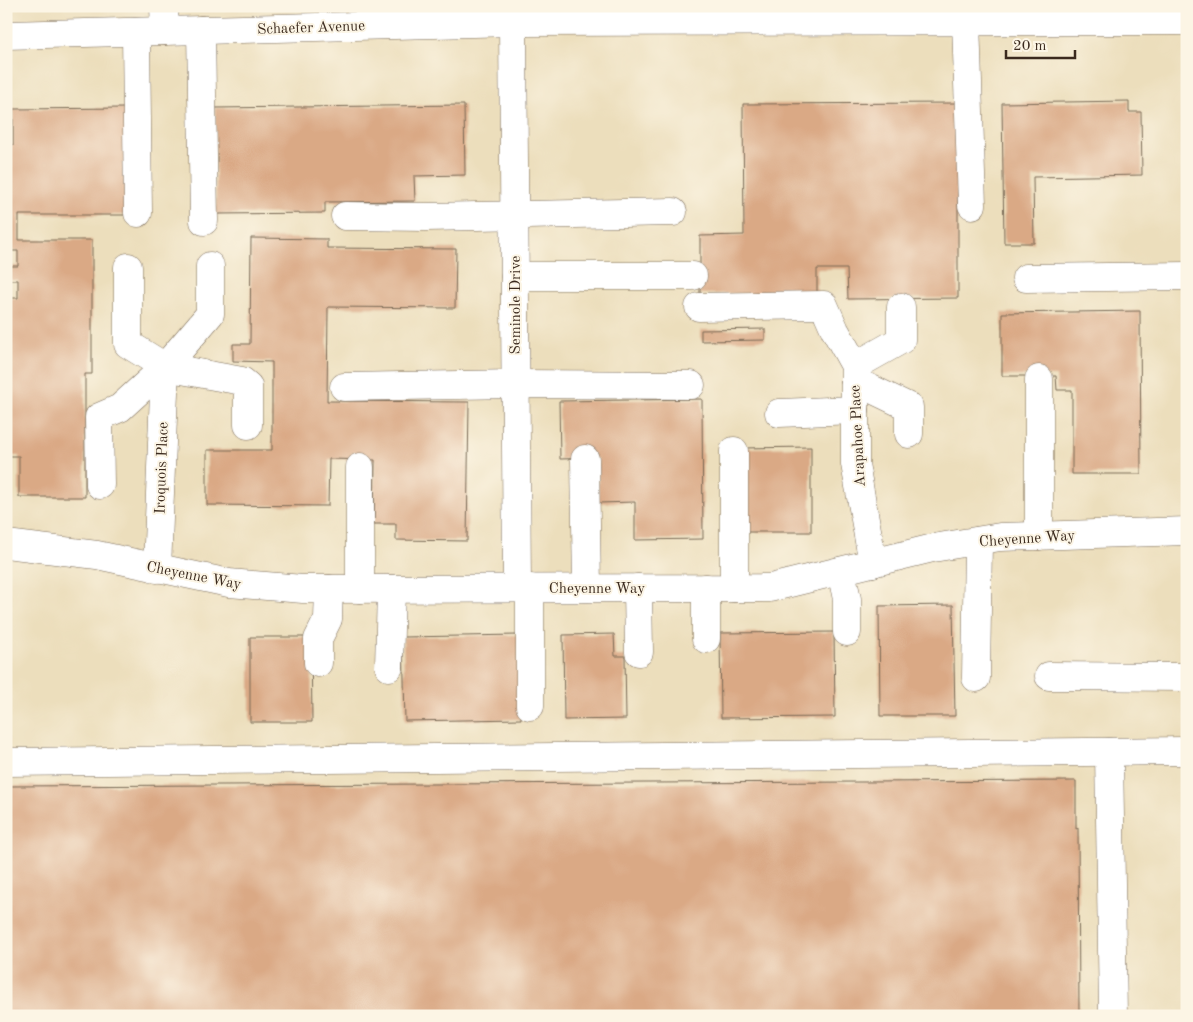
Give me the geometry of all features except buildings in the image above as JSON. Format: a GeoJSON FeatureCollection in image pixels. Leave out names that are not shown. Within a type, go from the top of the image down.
{"type":"FeatureCollection","features":[{"type":"Feature","properties":{"kind":"street","name":"Schaefer Avenue"},"geometry":{"type":"LineString","coordinates":[[6,35],[136,32],[165,19],[201,30],[471,15],[513,22],[752,14],[966,21],[1187,21]]}},
{"type":"Feature","properties":{"kind":"street"},"geometry":{"type":"LineString","coordinates":[[966,21],[972,205]]}},
{"type":"Feature","properties":{"kind":"street","name":"Seminole Drive"},"geometry":{"type":"LineString","coordinates":[[513,22],[515,384],[523,588],[530,706]]}},
{"type":"Feature","properties":{"kind":"street"},"geometry":{"type":"LineString","coordinates":[[201,30],[204,221]]}},
{"type":"Feature","properties":{"kind":"street"},"geometry":{"type":"LineString","coordinates":[[136,32],[138,214]]}},
{"type":"Feature","properties":{"kind":"street"},"geometry":{"type":"LineString","coordinates":[[345,216],[426,217],[673,212]]}},
{"type":"Feature","properties":{"kind":"street"},"geometry":{"type":"LineString","coordinates":[[100,485],[99,417],[120,408],[165,367],[210,314],[210,266]]}},
{"type":"Feature","properties":{"kind":"street"},"geometry":{"type":"LineString","coordinates":[[128,267],[128,344],[165,367],[242,381],[248,386],[248,425]]}},
{"type":"Feature","properties":{"kind":"street"},"geometry":{"type":"LineString","coordinates":[[515,276],[693,276]]}},
{"type":"Feature","properties":{"kind":"street"},"geometry":{"type":"LineString","coordinates":[[1026,278],[1187,276]]}},
{"type":"Feature","properties":{"kind":"street"},"geometry":{"type":"LineString","coordinates":[[699,307],[824,305],[855,374],[909,407],[909,434]]}},
{"type":"Feature","properties":{"kind":"street"},"geometry":{"type":"LineString","coordinates":[[855,374],[901,340],[901,307]]}},
{"type":"Feature","properties":{"kind":"street","name":"Iroquois Place"},"geometry":{"type":"LineString","coordinates":[[158,569],[165,367]]}},
{"type":"Feature","properties":{"kind":"street","name":"Arapahoe Place"},"geometry":{"type":"LineString","coordinates":[[855,374],[856,464],[873,564]]}},
{"type":"Feature","properties":{"kind":"street"},"geometry":{"type":"LineString","coordinates":[[1039,379],[1039,536]]}},
{"type":"Feature","properties":{"kind":"street"},"geometry":{"type":"LineString","coordinates":[[344,387],[515,384],[691,385]]}},
{"type":"Feature","properties":{"kind":"street"},"geometry":{"type":"LineString","coordinates":[[779,413],[855,410]]}},
{"type":"Feature","properties":{"kind":"street"},"geometry":{"type":"LineString","coordinates":[[734,451],[734,588]]}},
{"type":"Feature","properties":{"kind":"street"},"geometry":{"type":"LineString","coordinates":[[585,459],[587,588]]}},
{"type":"Feature","properties":{"kind":"street"},"geometry":{"type":"LineString","coordinates":[[360,467],[360,589]]}},
{"type":"Feature","properties":{"kind":"street","name":"Cheyenne Way"},"geometry":{"type":"LineString","coordinates":[[6,544],[97,555],[228,583],[303,590],[770,588],[933,548],[1000,537],[1187,531]]}},
{"type":"Feature","properties":{"kind":"street"},"geometry":{"type":"LineString","coordinates":[[976,678],[978,541]]}},
{"type":"Feature","properties":{"kind":"street"},"geometry":{"type":"LineString","coordinates":[[841,571],[846,599],[847,632]]}},
{"type":"Feature","properties":{"kind":"street"},"geometry":{"type":"LineString","coordinates":[[638,588],[639,652]]}},
{"type":"Feature","properties":{"kind":"street"},"geometry":{"type":"LineString","coordinates":[[706,588],[706,639]]}},
{"type":"Feature","properties":{"kind":"street"},"geometry":{"type":"LineString","coordinates":[[389,667],[391,589]]}},
{"type":"Feature","properties":{"kind":"street"},"geometry":{"type":"LineString","coordinates":[[318,663],[318,639],[328,618],[329,590]]}},
{"type":"Feature","properties":{"kind":"street"},"geometry":{"type":"LineString","coordinates":[[1048,676],[1187,677]]}},
{"type":"Feature","properties":{"kind":"street"},"geometry":{"type":"LineString","coordinates":[[6,762],[1187,751]]}},
{"type":"Feature","properties":{"kind":"street"},"geometry":{"type":"LineString","coordinates":[[1109,752],[1113,1016]]}}]}
